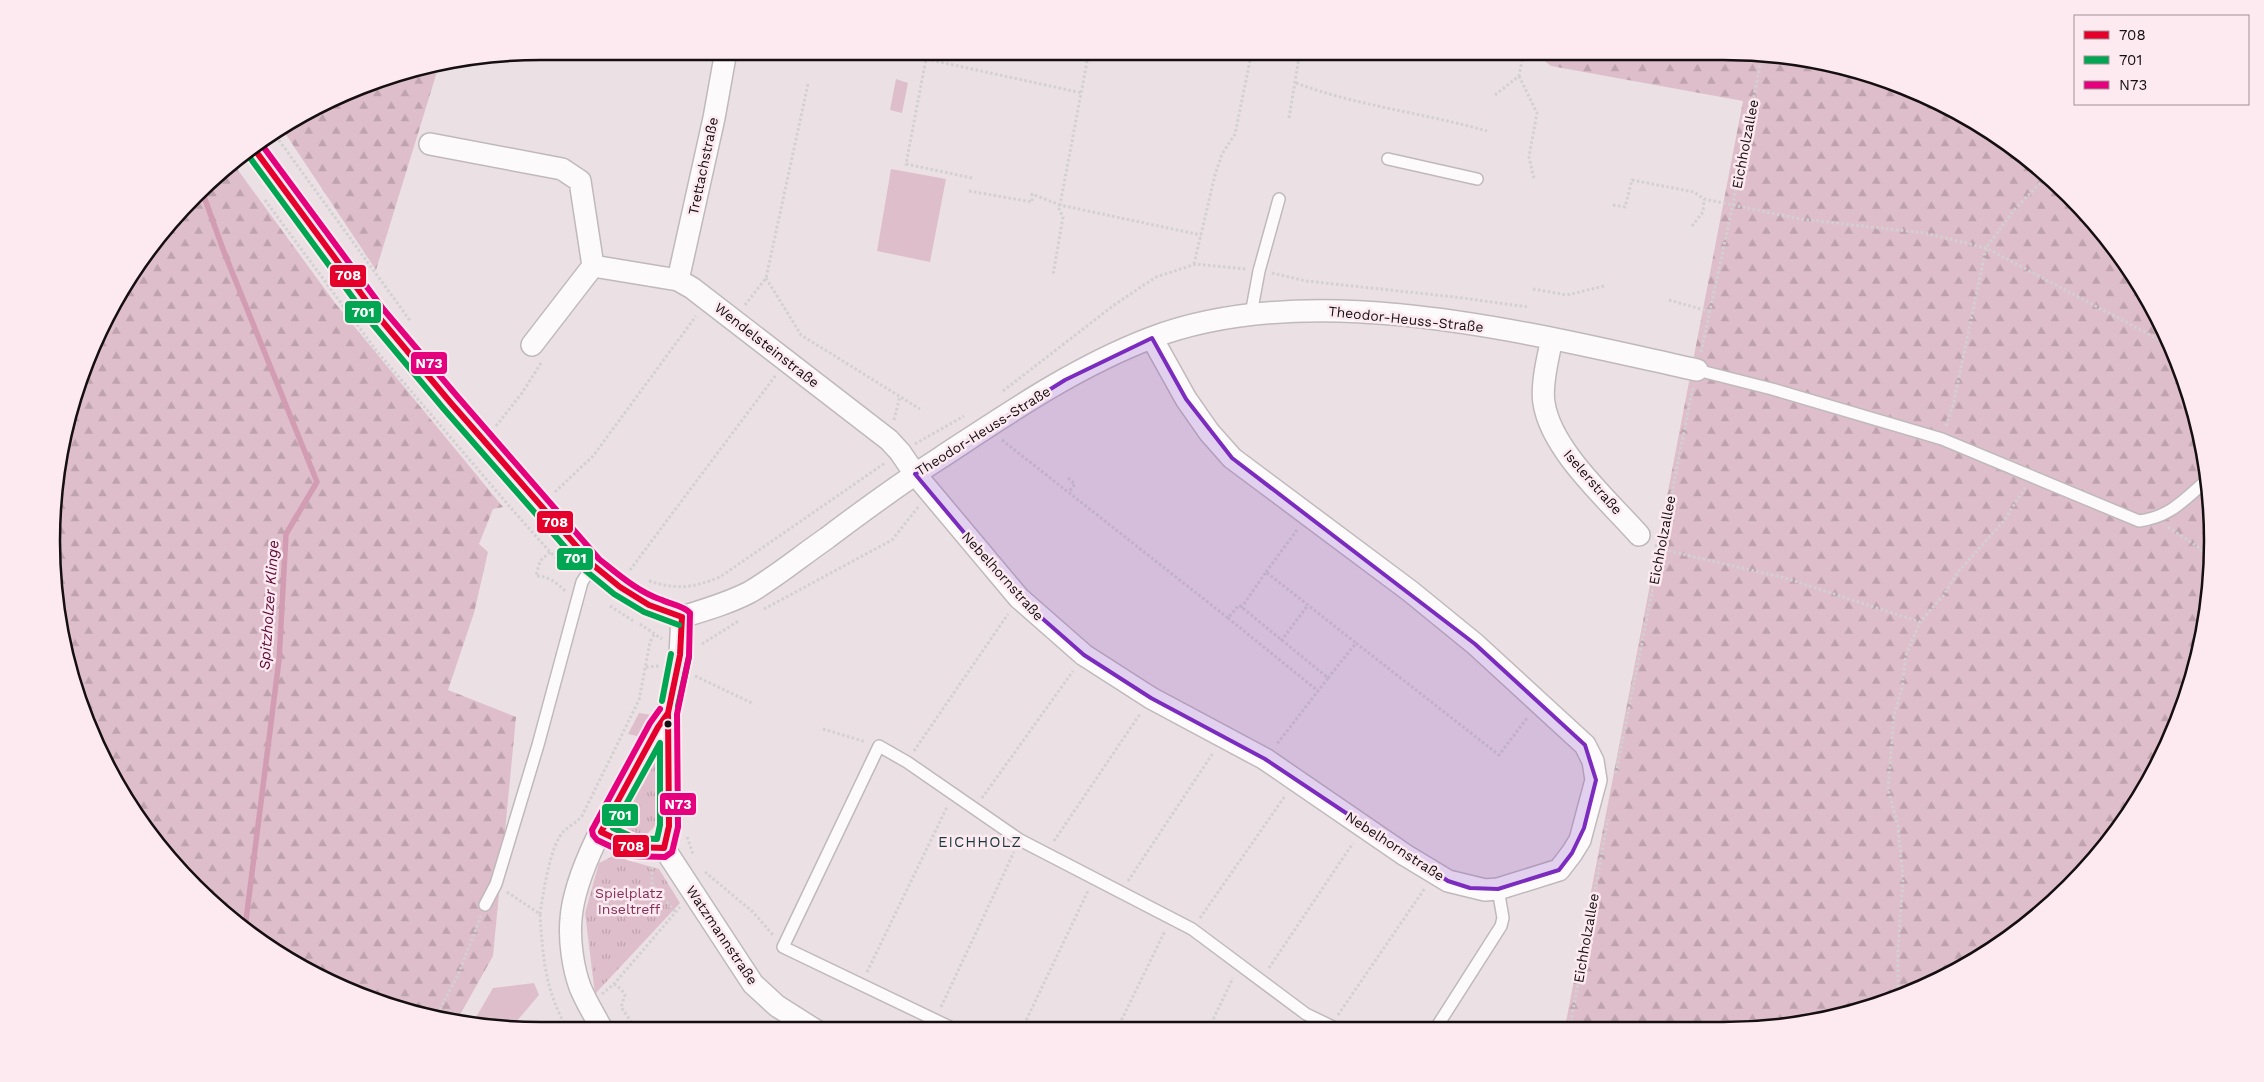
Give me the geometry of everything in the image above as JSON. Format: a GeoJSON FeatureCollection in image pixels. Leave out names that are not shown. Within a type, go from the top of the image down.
{"type":"FeatureCollection","features":[{"type":"Feature","properties":{"kind":"street","name":"Trettachstraße"},"geometry":{"type":"LineString","coordinates":[[678,280],[714,118],[724,60]]}},
{"type":"Feature","properties":{"kind":"street"},"geometry":{"type":"LineString","coordinates":[[430,144],[562,169],[580,181],[593,266],[533,342]]}},
{"type":"Feature","properties":{"kind":"street"},"geometry":{"type":"LineString","coordinates":[[257,153],[377,315],[450,402],[593,565],[620,587],[648,604],[682,617],[680,655],[668,713],[669,826],[659,855],[633,847],[601,832]]}},
{"type":"Feature","properties":{"kind":"street","name":"Wendelsteinstraße"},"geometry":{"type":"LineString","coordinates":[[593,266],[678,280],[708,299],[889,440],[915,474]]}},
{"type":"Feature","properties":{"kind":"street","name":"Theodor-Heuss-Straße"},"geometry":{"type":"LineString","coordinates":[[682,617],[748,593],[790,566],[915,474],[1021,404],[1065,380],[1152,338],[1208,321],[1251,314],[1320,310],[1363,312],[1447,321],[1552,339],[1697,370]]}},
{"type":"Feature","properties":{"kind":"street","name":"Nebelhornstraße"},"geometry":{"type":"LineString","coordinates":[[915,474],[1019,598],[1084,655],[1152,698],[1265,759],[1435,874],[1448,881],[1470,888],[1485,890],[1498,889],[1559,870],[1580,840],[1596,780],[1593,761],[1585,746],[1475,644],[1410,591],[1232,458],[1209,432],[1180,392],[1152,338]]}},
{"type":"Feature","properties":{"kind":"street","name":"Iselerstraße"},"geometry":{"type":"LineString","coordinates":[[1552,339],[1543,401],[1548,424],[1568,455],[1639,535]]}},
{"type":"Feature","properties":{"kind":"street"},"geometry":{"type":"LineString","coordinates":[[599,1022],[580,986],[570,920],[574,899],[601,832],[658,727],[668,713]]}},
{"type":"Feature","properties":{"kind":"street","name":"Watzmannstraße"},"geometry":{"type":"LineString","coordinates":[[659,855],[693,892],[753,984],[776,1006],[802,1022]]}},
{"type":"Feature","properties":{"kind":"lane"},"geometry":{"type":"LineString","coordinates":[[1388,159],[1477,179]]}},
{"type":"Feature","properties":{"kind":"lane"},"geometry":{"type":"LineString","coordinates":[[1251,314],[1259,271],[1280,199]]}},
{"type":"Feature","properties":{"kind":"lane"},"geometry":{"type":"LineString","coordinates":[[1697,370],[1772,389],[1942,439],[2139,521],[2155,519],[2170,512],[2201,485]]}},
{"type":"Feature","properties":{"kind":"lane"},"geometry":{"type":"LineString","coordinates":[[485,905],[496,884],[538,744],[582,582],[593,565]]}},
{"type":"Feature","properties":{"kind":"lane"},"geometry":{"type":"LineString","coordinates":[[938,1022],[783,947],[879,746],[907,762],[1020,840],[1094,880],[1192,929],[1262,979],[1306,1014],[1322,1022]]}},
{"type":"Feature","properties":{"kind":"lane"},"geometry":{"type":"LineString","coordinates":[[1440,1022],[1502,926],[1503,918],[1498,889]]}},
{"type":"Feature","properties":{"kind":"path"},"geometry":{"type":"LineString","coordinates":[[926,60],[906,164],[972,178]]}},
{"type":"Feature","properties":{"kind":"path"},"geometry":{"type":"LineString","coordinates":[[931,60],[1082,93]]}},
{"type":"Feature","properties":{"kind":"path"},"geometry":{"type":"LineString","coordinates":[[1053,275],[1063,217],[1059,209],[1088,60]]}},
{"type":"Feature","properties":{"kind":"path"},"geometry":{"type":"LineString","coordinates":[[1194,264],[1214,174],[1222,154],[1235,134],[1250,60]]}},
{"type":"Feature","properties":{"kind":"path"},"geometry":{"type":"LineString","coordinates":[[1289,118],[1299,60]]}},
{"type":"Feature","properties":{"kind":"path"},"geometry":{"type":"LineString","coordinates":[[1523,60],[1520,76],[1538,113],[1529,157],[1534,179]]}},
{"type":"Feature","properties":{"kind":"path","name":"Eichholzallee"},"geometry":{"type":"LineString","coordinates":[[1616,774],[1761,62]]}},
{"type":"Feature","properties":{"kind":"path"},"geometry":{"type":"LineString","coordinates":[[1495,95],[1520,76]]}},
{"type":"Feature","properties":{"kind":"path"},"geometry":{"type":"LineString","coordinates":[[1296,83],[1328,96],[1449,120],[1487,131]]}},
{"type":"Feature","properties":{"kind":"path"},"geometry":{"type":"LineString","coordinates":[[734,319],[766,278],[808,84]]}},
{"type":"Feature","properties":{"kind":"path"},"geometry":{"type":"LineString","coordinates":[[278,139],[413,325]]}},
{"type":"Feature","properties":{"kind":"path"},"geometry":{"type":"LineString","coordinates":[[1613,205],[1625,207],[1632,180],[1694,192],[1704,199],[1800,219],[1925,233],[1986,248],[2159,339]]}},
{"type":"Feature","properties":{"kind":"path"},"geometry":{"type":"LineString","coordinates":[[1948,419],[1986,248],[2014,210],[2042,181]]}},
{"type":"Feature","properties":{"kind":"path"},"geometry":{"type":"LineString","coordinates":[[969,192],[1032,202],[1032,194],[1060,205],[1201,235]]}},
{"type":"Feature","properties":{"kind":"path"},"geometry":{"type":"LineString","coordinates":[[1692,226],[1703,212],[1704,199]]}},
{"type":"Feature","properties":{"kind":"path"},"geometry":{"type":"LineString","coordinates":[[766,278],[801,335],[920,409]]}},
{"type":"Feature","properties":{"kind":"path"},"geometry":{"type":"LineString","coordinates":[[1533,288],[1567,295],[1604,286]]}},
{"type":"Feature","properties":{"kind":"path"},"geometry":{"type":"LineString","coordinates":[[555,492],[593,456],[708,299]]}},
{"type":"Feature","properties":{"kind":"path"},"geometry":{"type":"LineString","coordinates":[[1669,300],[1711,312]]}},
{"type":"Feature","properties":{"kind":"path"},"geometry":{"type":"LineString","coordinates":[[496,426],[522,393],[548,352],[533,342]]}},
{"type":"Feature","properties":{"kind":"path"},"geometry":{"type":"LineString","coordinates":[[630,570],[787,360]]}},
{"type":"Feature","properties":{"kind":"path"},"geometry":{"type":"LineString","coordinates":[[490,419],[501,432]]}},
{"type":"Feature","properties":{"kind":"path"},"geometry":{"type":"LineString","coordinates":[[986,427],[1318,691]]}},
{"type":"Feature","properties":{"kind":"path"},"geometry":{"type":"LineString","coordinates":[[1898,988],[1898,950],[1903,879],[1898,826],[1888,789],[1889,757],[1894,715],[1902,688],[1906,655],[1920,622],[1943,596],[1958,572],[2003,522],[2032,476]]}},
{"type":"Feature","properties":{"kind":"path"},"geometry":{"type":"LineString","coordinates":[[1068,478],[1075,484],[1069,492]]}},
{"type":"Feature","properties":{"kind":"path"},"geometry":{"type":"LineString","coordinates":[[549,485],[561,499]]}},
{"type":"Feature","properties":{"kind":"path"},"geometry":{"type":"LineString","coordinates":[[756,612],[801,591],[892,540],[920,504]]}},
{"type":"Feature","properties":{"kind":"path"},"geometry":{"type":"LineString","coordinates":[[1241,608],[1308,515]]}},
{"type":"Feature","properties":{"kind":"path"},"geometry":{"type":"LineString","coordinates":[[2155,519],[2204,553]]}},
{"type":"Feature","properties":{"kind":"path"},"geometry":{"type":"LineString","coordinates":[[1639,535],[1661,549],[1785,578],[1920,622]]}},
{"type":"Feature","properties":{"kind":"path"},"geometry":{"type":"LineString","coordinates":[[550,552],[540,560],[536,576],[544,576],[554,581],[576,604]]}},
{"type":"Feature","properties":{"kind":"path"},"geometry":{"type":"LineString","coordinates":[[624,565],[638,575]]}},
{"type":"Feature","properties":{"kind":"path"},"geometry":{"type":"LineString","coordinates":[[1266,572],[1499,755],[1539,702]]}},
{"type":"Feature","properties":{"kind":"path"},"geometry":{"type":"LineString","coordinates":[[646,579],[659,584]]}},
{"type":"Feature","properties":{"kind":"path"},"geometry":{"type":"LineString","coordinates":[[907,762],[1019,598]]}},
{"type":"Feature","properties":{"kind":"path"},"geometry":{"type":"LineString","coordinates":[[1228,618],[1239,604],[1241,608],[1328,678]]}},
{"type":"Feature","properties":{"kind":"path"},"geometry":{"type":"LineString","coordinates":[[1282,641],[1308,605]]}},
{"type":"Feature","properties":{"kind":"path"},"geometry":{"type":"LineString","coordinates":[[699,650],[703,642],[747,617]]}},
{"type":"Feature","properties":{"kind":"path"},"geometry":{"type":"LineString","coordinates":[[640,624],[655,633],[665,646]]}},
{"type":"Feature","properties":{"kind":"path"},"geometry":{"type":"LineString","coordinates":[[564,1022],[551,994],[545,974],[540,914],[544,883],[560,837],[564,830],[573,826],[582,816],[624,736],[639,700],[650,642],[655,633]]}},
{"type":"Feature","properties":{"kind":"path"},"geometry":{"type":"LineString","coordinates":[[1265,759],[1356,643]]}},
{"type":"Feature","properties":{"kind":"path"},"geometry":{"type":"LineString","coordinates":[[975,809],[1084,655]]}},
{"type":"Feature","properties":{"kind":"path"},"geometry":{"type":"LineString","coordinates":[[645,667],[658,667],[661,662]]}},
{"type":"Feature","properties":{"kind":"path"},"geometry":{"type":"LineString","coordinates":[[690,674],[754,704]]}},
{"type":"Feature","properties":{"kind":"path"},"geometry":{"type":"LineString","coordinates":[[1045,854],[1152,698]]}},
{"type":"Feature","properties":{"kind":"path"},"geometry":{"type":"LineString","coordinates":[[822,729],[879,746]]}},
{"type":"Feature","properties":{"kind":"path"},"geometry":{"type":"LineString","coordinates":[[1120,892],[1224,737]]}},
{"type":"Feature","properties":{"kind":"path"},"geometry":{"type":"LineString","coordinates":[[1192,929],[1297,779]]}},
{"type":"Feature","properties":{"kind":"path"},"geometry":{"type":"LineString","coordinates":[[861,984],[953,794]]}},
{"type":"Feature","properties":{"kind":"path","name":"Eichholzallee"},"geometry":{"type":"LineString","coordinates":[[1571,1022],[1609,813]]}},
{"type":"Feature","properties":{"kind":"path"},"geometry":{"type":"LineString","coordinates":[[1262,979],[1364,827]]}},
{"type":"Feature","properties":{"kind":"path"},"geometry":{"type":"LineString","coordinates":[[687,834],[696,861]]}},
{"type":"Feature","properties":{"kind":"path"},"geometry":{"type":"LineString","coordinates":[[934,1020],[1020,840]]}},
{"type":"Feature","properties":{"kind":"path"},"geometry":{"type":"LineString","coordinates":[[659,855],[652,884],[676,913]]}},
{"type":"Feature","properties":{"kind":"path"},"geometry":{"type":"LineString","coordinates":[[701,868],[754,912],[783,947]]}},
{"type":"Feature","properties":{"kind":"path"},"geometry":{"type":"LineString","coordinates":[[1335,1022],[1435,874]]}},
{"type":"Feature","properties":{"kind":"path"},"geometry":{"type":"LineString","coordinates":[[1025,1022],[1094,880]]}},
{"type":"Feature","properties":{"kind":"path"},"geometry":{"type":"LineString","coordinates":[[496,884],[540,914]]}},
{"type":"Feature","properties":{"kind":"path"},"geometry":{"type":"LineString","coordinates":[[602,994],[614,984],[693,892]]}},
{"type":"Feature","properties":{"kind":"path"},"geometry":{"type":"LineString","coordinates":[[439,1011],[458,975],[485,905]]}},
{"type":"Feature","properties":{"kind":"path"},"geometry":{"type":"LineString","coordinates":[[1120,1022],[1171,917]]}},
{"type":"Feature","properties":{"kind":"path"},"geometry":{"type":"LineString","coordinates":[[1212,1022],[1240,964]]}},
{"type":"Feature","properties":{"kind":"path"},"geometry":{"type":"LineString","coordinates":[[614,984],[625,995],[621,1007],[631,1022]]}},
{"type":"Feature","properties":{"kind":"highlighted area"},"geometry":{"type":"Polygon","coordinates":[[[1152,338],[1186,399],[1232,458],[1475,644],[1585,745],[1596,780],[1584,828],[1572,853],[1559,870],[1498,889],[1470,888],[1448,881],[1265,759],[1151,698],[1084,655],[1019,598],[915,474],[1065,380],[1152,338]]]}},
{"type":"Feature","properties":{"kind":"green space"},"geometry":{"type":"Polygon","coordinates":[[[1543,60],[1723,60],[1786,64],[1847,76],[1878,86],[1907,97],[1964,124],[2016,159],[2040,179],[2085,224],[2105,248],[2140,301],[2167,357],[2178,386],[2188,417],[2200,478],[2204,541],[2203,572],[2195,635],[2188,665],[2167,725],[2154,754],[2140,782],[2105,834],[2085,858],[2040,903],[2016,923],[1964,958],[1907,985],[1878,996],[1817,1013],[1754,1021],[1566,1022],[1743,101],[1551,66],[1543,60]]]}},
{"type":"Feature","properties":{"kind":"green space"},"geometry":{"type":"Polygon","coordinates":[[[437,71],[376,270],[285,134],[300,124],[357,97],[417,76],[437,71]]]}},
{"type":"Feature","properties":{"kind":"green space"},"geometry":{"type":"Polygon","coordinates":[[[896,79],[908,83],[902,113],[890,110],[896,79]]]}},
{"type":"Feature","properties":{"kind":"green space"},"geometry":{"type":"Polygon","coordinates":[[[237,168],[335,303],[503,507],[493,509],[479,544],[488,552],[474,613],[448,690],[516,717],[493,956],[460,1015],[417,1006],[386,996],[357,985],[300,958],[248,923],[224,903],[179,858],[159,834],[124,782],[97,725],[86,696],[69,635],[61,572],[60,541],[64,478],[76,417],[97,357],[124,300],[159,248],[179,224],[237,168]]]}},
{"type":"Feature","properties":{"kind":"green space"},"geometry":{"type":"Polygon","coordinates":[[[891,169],[946,179],[930,262],[877,251],[891,169]]]}},
{"type":"Feature","properties":{"kind":"green space"},"geometry":{"type":"Polygon","coordinates":[[[639,713],[652,715],[641,737],[628,734],[639,713]]]}},
{"type":"Feature","properties":{"kind":"green space"},"geometry":{"type":"Polygon","coordinates":[[[658,753],[659,819],[646,835],[635,833],[624,825],[620,809],[652,756],[658,753]]]}},
{"type":"Feature","properties":{"kind":"green space","name":"Spielplatz Inseltreff"},"geometry":{"type":"Polygon","coordinates":[[[613,856],[659,869],[680,903],[595,994],[585,913],[599,863],[613,856]]]}},
{"type":"Feature","properties":{"kind":"green space"},"geometry":{"type":"Polygon","coordinates":[[[534,983],[539,995],[517,1021],[476,1018],[493,988],[534,983]]]}},
{"type":"Feature","properties":{"kind":"waterway","name":"Spitzholzer Klinge"},"geometry":{"type":"LineString","coordinates":[[204,198],[224,252],[317,482],[286,534],[279,660],[246,921]]}},
{"type":"Feature","properties":{"kind":"transit line","name":"N73"},"geometry":{"type":"LineString","coordinates":[[264,148],[384,310],[599,559],[629,582],[653,597],[681,607],[690,613],[689,656],[677,714],[678,827],[672,852],[665,857],[631,856],[597,840],[592,830],[650,723],[660,709]]}},
{"type":"Feature","properties":{"kind":"transit line","name":"708"},"geometry":{"type":"LineString","coordinates":[[257,153],[377,315],[450,402],[593,565],[620,587],[649,605],[682,617]]}},
{"type":"Feature","properties":{"kind":"transit line","name":"701"},"geometry":{"type":"LineString","coordinates":[[250,158],[370,321],[443,408],[586,571],[614,594],[644,612],[679,625]]}},
{"type":"Feature","properties":{"kind":"transit line","name":"708"},"geometry":{"type":"LineString","coordinates":[[668,713],[680,655],[682,617]]}},
{"type":"Feature","properties":{"kind":"transit line","name":"701"},"geometry":{"type":"LineString","coordinates":[[662,701],[671,654]]}},
{"type":"Feature","properties":{"kind":"transit line","name":"701"},"geometry":{"type":"LineString","coordinates":[[678,706],[689,657]]}},
{"type":"Feature","properties":{"kind":"transit line","name":"708"},"geometry":{"type":"LineString","coordinates":[[668,713],[669,826],[664,848],[633,847],[601,832],[658,727],[668,713]]}},
{"type":"Feature","properties":{"kind":"transit line","name":"701"},"geometry":{"type":"LineString","coordinates":[[660,743],[660,825],[657,839],[635,838],[613,828],[660,743]]}},
{"type":"Feature","properties":{"kind":"district","name":"EICHHOLZ"},"geometry":{"type":"Point","coordinates":[980,842]}}]}
